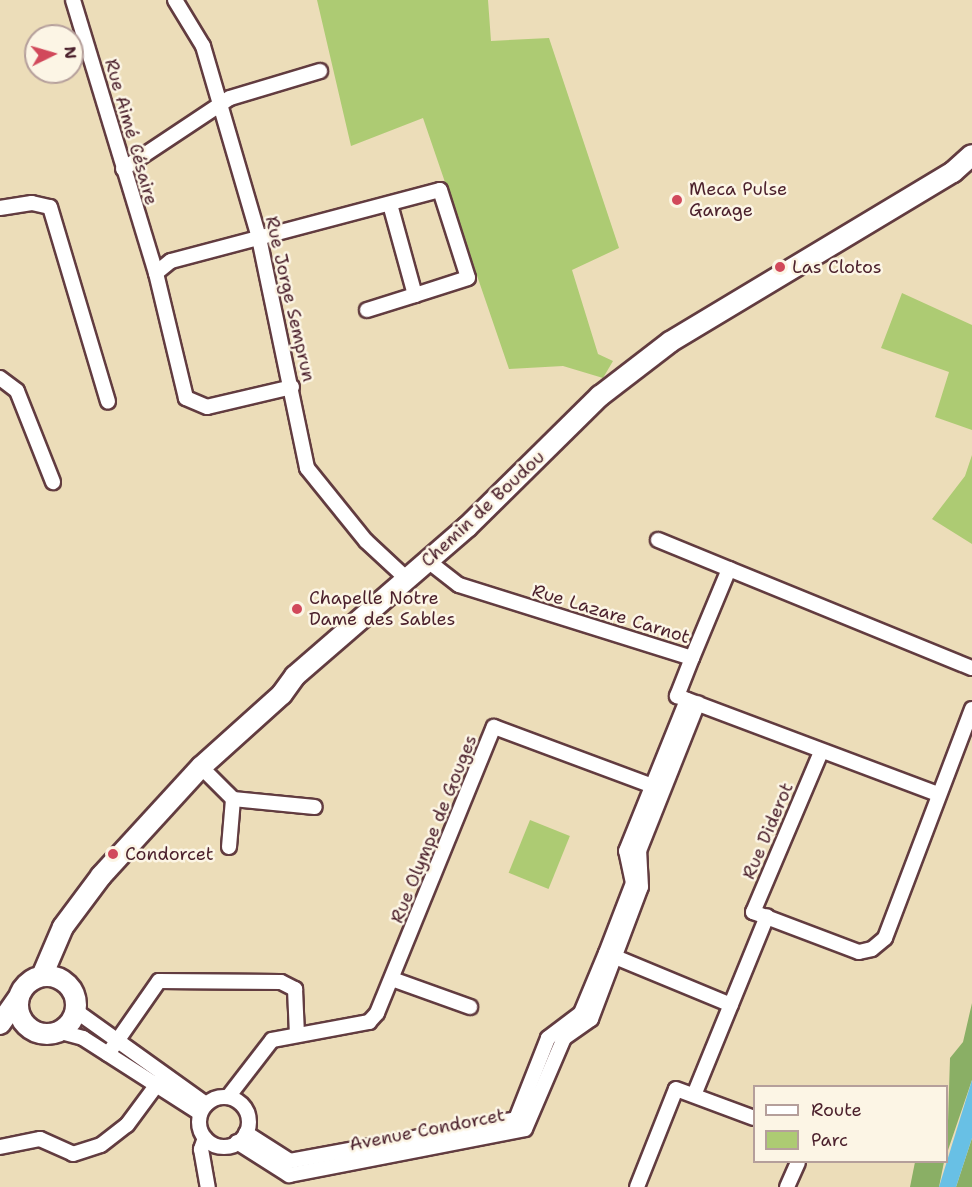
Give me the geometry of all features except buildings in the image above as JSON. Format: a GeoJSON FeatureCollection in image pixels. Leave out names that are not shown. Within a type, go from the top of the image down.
{"type":"FeatureCollection","features":[{"type":"Feature","properties":{"kind":"street","name":"Rue Aimé Césaire"},"geometry":{"type":"LineString","coordinates":[[74,0],[156,273],[186,398],[207,407],[292,387]]}},
{"type":"Feature","properties":{"kind":"street","name":"Rue Jorge Semprun"},"geometry":{"type":"LineString","coordinates":[[175,0],[203,46],[259,238],[292,387],[307,468],[366,541],[407,579]]}},
{"type":"Feature","properties":{"kind":"street"},"geometry":{"type":"LineString","coordinates":[[123,169],[220,104],[320,71]]}},
{"type":"Feature","properties":{"kind":"street","name":"Chemin de Boudou"},"geometry":{"type":"LineString","coordinates":[[42,976],[59,937],[101,876],[201,767],[282,694],[295,676],[428,561],[633,369],[953,172],[972,155]]}},
{"type":"Feature","properties":{"kind":"street"},"geometry":{"type":"LineString","coordinates":[[156,273],[171,261],[440,190],[468,278],[367,310]]}},
{"type":"Feature","properties":{"kind":"street"},"geometry":{"type":"LineString","coordinates":[[0,208],[32,203],[50,207],[108,402]]}},
{"type":"Feature","properties":{"kind":"street"},"geometry":{"type":"LineString","coordinates":[[390,204],[415,295]]}},
{"type":"Feature","properties":{"kind":"street"},"geometry":{"type":"LineString","coordinates":[[0,378],[17,391],[53,482]]}},
{"type":"Feature","properties":{"kind":"street"},"geometry":{"type":"LineString","coordinates":[[658,540],[972,668]]}},
{"type":"Feature","properties":{"kind":"street","name":"Rue Lazare Carnot"},"geometry":{"type":"LineString","coordinates":[[428,561],[459,585],[693,658],[677,696],[693,702]]}},
{"type":"Feature","properties":{"kind":"street"},"geometry":{"type":"LineString","coordinates":[[693,658],[729,569]]}},
{"type":"Feature","properties":{"kind":"street"},"geometry":{"type":"LineString","coordinates":[[693,702],[821,752],[938,794]]}},
{"type":"Feature","properties":{"kind":"street","name":"Avenue Condorcet"},"geometry":{"type":"LineString","coordinates":[[242,1138],[289,1175],[525,1130],[564,1038],[591,1019],[633,883],[626,851],[658,788],[693,702]]}},
{"type":"Feature","properties":{"kind":"street"},"geometry":{"type":"LineString","coordinates":[[694,1095],[767,916],[859,952],[872,949],[885,938],[972,709]]}},
{"type":"Feature","properties":{"kind":"street","name":"Rue Olympe de Gouges"},"geometry":{"type":"LineString","coordinates":[[228,1097],[272,1040],[369,1022],[392,979],[494,727],[658,788]]}},
{"type":"Feature","properties":{"kind":"street","name":"Rue Diderot"},"geometry":{"type":"LineString","coordinates":[[767,916],[753,912],[821,752]]}},
{"type":"Feature","properties":{"kind":"street"},"geometry":{"type":"LineString","coordinates":[[201,767],[234,799],[315,807]]}},
{"type":"Feature","properties":{"kind":"street"},"geometry":{"type":"LineString","coordinates":[[229,847],[234,799]]}},
{"type":"Feature","properties":{"kind":"street"},"geometry":{"type":"LineString","coordinates":[[59,937],[66,982],[75,995],[76,1011],[61,1032]]}},
{"type":"Feature","properties":{"kind":"street"},"geometry":{"type":"LineString","coordinates":[[610,955],[731,1005]]}},
{"type":"Feature","properties":{"kind":"street"},"geometry":{"type":"LineString","coordinates":[[0,1024],[27,984],[42,976],[66,982]]}},
{"type":"Feature","properties":{"kind":"street"},"geometry":{"type":"LineString","coordinates":[[392,979],[470,1007]]}},
{"type":"Feature","properties":{"kind":"street"},"geometry":{"type":"LineString","coordinates":[[112,1049],[159,981],[281,982],[295,989],[297,1035]]}},
{"type":"Feature","properties":{"kind":"street"},"geometry":{"type":"LineString","coordinates":[[18,998],[19,1014],[28,1028],[44,1035],[72,1032],[112,1049],[164,1075],[203,1108],[205,1138],[201,1149],[208,1187]]}},
{"type":"Feature","properties":{"kind":"street"},"geometry":{"type":"LineString","coordinates":[[76,1011],[112,1049],[155,1087],[203,1108],[228,1097],[248,1114],[242,1138],[221,1146],[205,1138]]}},
{"type":"Feature","properties":{"kind":"street"},"geometry":{"type":"LineString","coordinates":[[0,1038],[28,1028]]}},
{"type":"Feature","properties":{"kind":"street"},"geometry":{"type":"LineString","coordinates":[[0,1147],[40,1139],[74,1154],[101,1145],[127,1125],[164,1075]]}},
{"type":"Feature","properties":{"kind":"street"},"geometry":{"type":"LineString","coordinates":[[637,1187],[676,1089],[753,1118]]}},
{"type":"Feature","properties":{"kind":"street"},"geometry":{"type":"LineString","coordinates":[[787,1187],[797,1163]]}},
{"type":"Feature","properties":{"kind":"green space"},"geometry":{"type":"Polygon","coordinates":[[[317,0],[488,0],[491,41],[549,38],[619,248],[572,270],[598,354],[613,361],[603,378],[563,366],[509,369],[423,118],[351,146],[317,0]]]}},
{"type":"Feature","properties":{"kind":"green space"},"geometry":{"type":"Polygon","coordinates":[[[902,293],[972,325],[972,430],[935,417],[949,372],[881,348],[902,293]]]}},
{"type":"Feature","properties":{"kind":"green space"},"geometry":{"type":"Polygon","coordinates":[[[972,455],[972,544],[932,519],[965,476],[972,455]]]}},
{"type":"Feature","properties":{"kind":"green space"},"geometry":{"type":"Polygon","coordinates":[[[530,820],[570,836],[549,889],[509,873],[530,820]]]}},
{"type":"Feature","properties":{"kind":"green space"},"geometry":{"type":"Polygon","coordinates":[[[972,1003],[972,1080],[948,1150],[950,1058],[963,1042],[972,1003]]]}},
{"type":"Feature","properties":{"kind":"green space"},"geometry":{"type":"Polygon","coordinates":[[[972,1138],[972,1187],[956,1187],[972,1138]]]}},
{"type":"Feature","properties":{"kind":"green space"},"geometry":{"type":"Polygon","coordinates":[[[915,1163],[944,1163],[939,1187],[910,1187],[915,1163]]]}},
{"type":"Feature","properties":{"kind":"water"},"geometry":{"type":"Polygon","coordinates":[[[972,1080],[972,1138],[956,1187],[939,1187],[972,1080]]]}},
{"type":"Feature","properties":{"kind":"place","name":"Meca Pulse Garage"},"geometry":{"type":"Point","coordinates":[677,200]}},
{"type":"Feature","properties":{"kind":"place","name":"Las Clotos"},"geometry":{"type":"Point","coordinates":[780,267]}},
{"type":"Feature","properties":{"kind":"place","name":"Chapelle Notre Dame des Sables"},"geometry":{"type":"Point","coordinates":[297,609]}},
{"type":"Feature","properties":{"kind":"place","name":"Condorcet"},"geometry":{"type":"Point","coordinates":[113,854]}}]}
